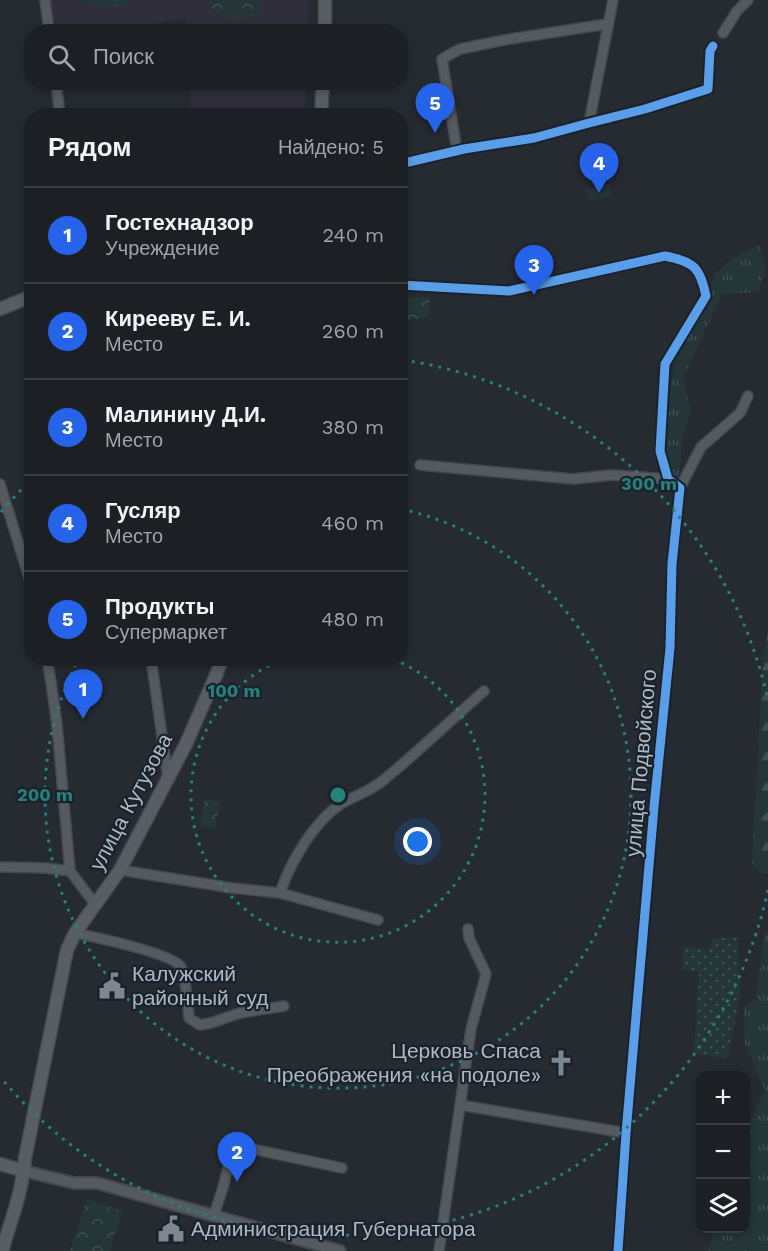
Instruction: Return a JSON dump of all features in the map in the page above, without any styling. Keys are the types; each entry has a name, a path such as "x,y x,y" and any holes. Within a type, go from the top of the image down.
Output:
{"main road":[{"path":"325,0 325,24"},
{"path":"321,108 323,90"},
{"path":"0,309 24,299"},
{"name":"улица Кутузова","path":"2,1251 18,1199 67,950 75,933 120,870 186,744 219,666"},
{"path":"0,1164 24,1171"}],"street":[{"path":"45,0 49,24"},
{"path":"588,123 613,0"},
{"path":"723,33 737,11 748,0"},
{"path":"457,151 442,59 460,49 607,24"},
{"path":"408,162 534,138 645,109 708,89 710,51 713,46"},
{"path":"57,90 59,108"},
{"path":"408,285 509,291 665,256 682,260 696,268 706,296 665,364 660,451 668,479"},
{"path":"420,465 573,479 612,475 668,479 680,488 701,447 740,413 748,396"},
{"path":"0,484 24,561"},
{"name":"улица Подвойского","path":"618,1251 654,807 670,648 672,564 680,488"},
{"path":"48,666 57,725 70,871 95,904"},
{"path":"152,666 168,779"},
{"path":"280,893 285,879 313,829 325,817 340,804 379,784 484,691"},
{"path":"0,867 70,871"},
{"path":"120,870 232,888 280,893 378,920"},
{"path":"440,1251 471,1029 486,974 469,938 468,929"},
{"path":"75,933 145,950 180,966 189,1018 200,1025 240,1012 284,1006"},
{"path":"460,1105 626,1133"},
{"path":"214,1215 233,1145 342,1168"},
{"path":"24,1171 74,1183 97,1184 340,1251"}],"shaded area":[{"path":"50,0 308,0 308,24 186,24 186,18 157,24 53,24"},
{"path":"189,90 306,90 305,108 190,108"}],"green space":[{"path":"81,0 129,0 130,5 107,7 85,4"},
{"path":"205,0 259,0 259,14 245,18 229,17 220,14"},
{"path":"609,184 611,196 589,201 586,190"},
{"path":"759,245 766,266 759,292 722,294 683,379 691,412 682,439 679,482 672,476 664,451 673,369 709,298 715,274 732,258"},
{"path":"408,297 430,298 429,317 408,320"},
{"path":"768,632 768,873 760,873 752,862 763,656"},
{"path":"205,799 220,802 215,829 200,826"},
{"path":"765,932 768,932 768,1251 708,1251 714,1233 750,1233 750,1121 765,1091 745,1044 744,1008 755,1000"},
{"path":"738,937 740,998 727,1059 694,1053 699,972 682,970 684,946 709,950 713,938"},
{"path":"87,1199 122,1211 110,1251 70,1251"}],"cycle path":[{"path":"408,162 464,149 534,138 645,109 708,89 710,51 713,46"},
{"path":"408,285 509,291 665,256 694,267 701,278 706,296 665,364 660,451 668,479 680,488 672,564 670,648 654,807 618,1251"}],"place":[{"name":"Продукты","path":"435,133"},
{"name":"Гусляр","path":"599,193"},
{"name":"Малинину Д.И.","path":"534,295"},
{"name":"Гостехнадзор","path":"83,719"},
{"name":"Калужский районный суд","path":"112,986"},
{"name":"Церковь Спаса Преображения «на подоле»","path":"561,1063"},
{"name":"Кирееву Е. И.","path":"237,1182"},
{"name":"Администрация Губернатора","path":"171,1229"}]}
